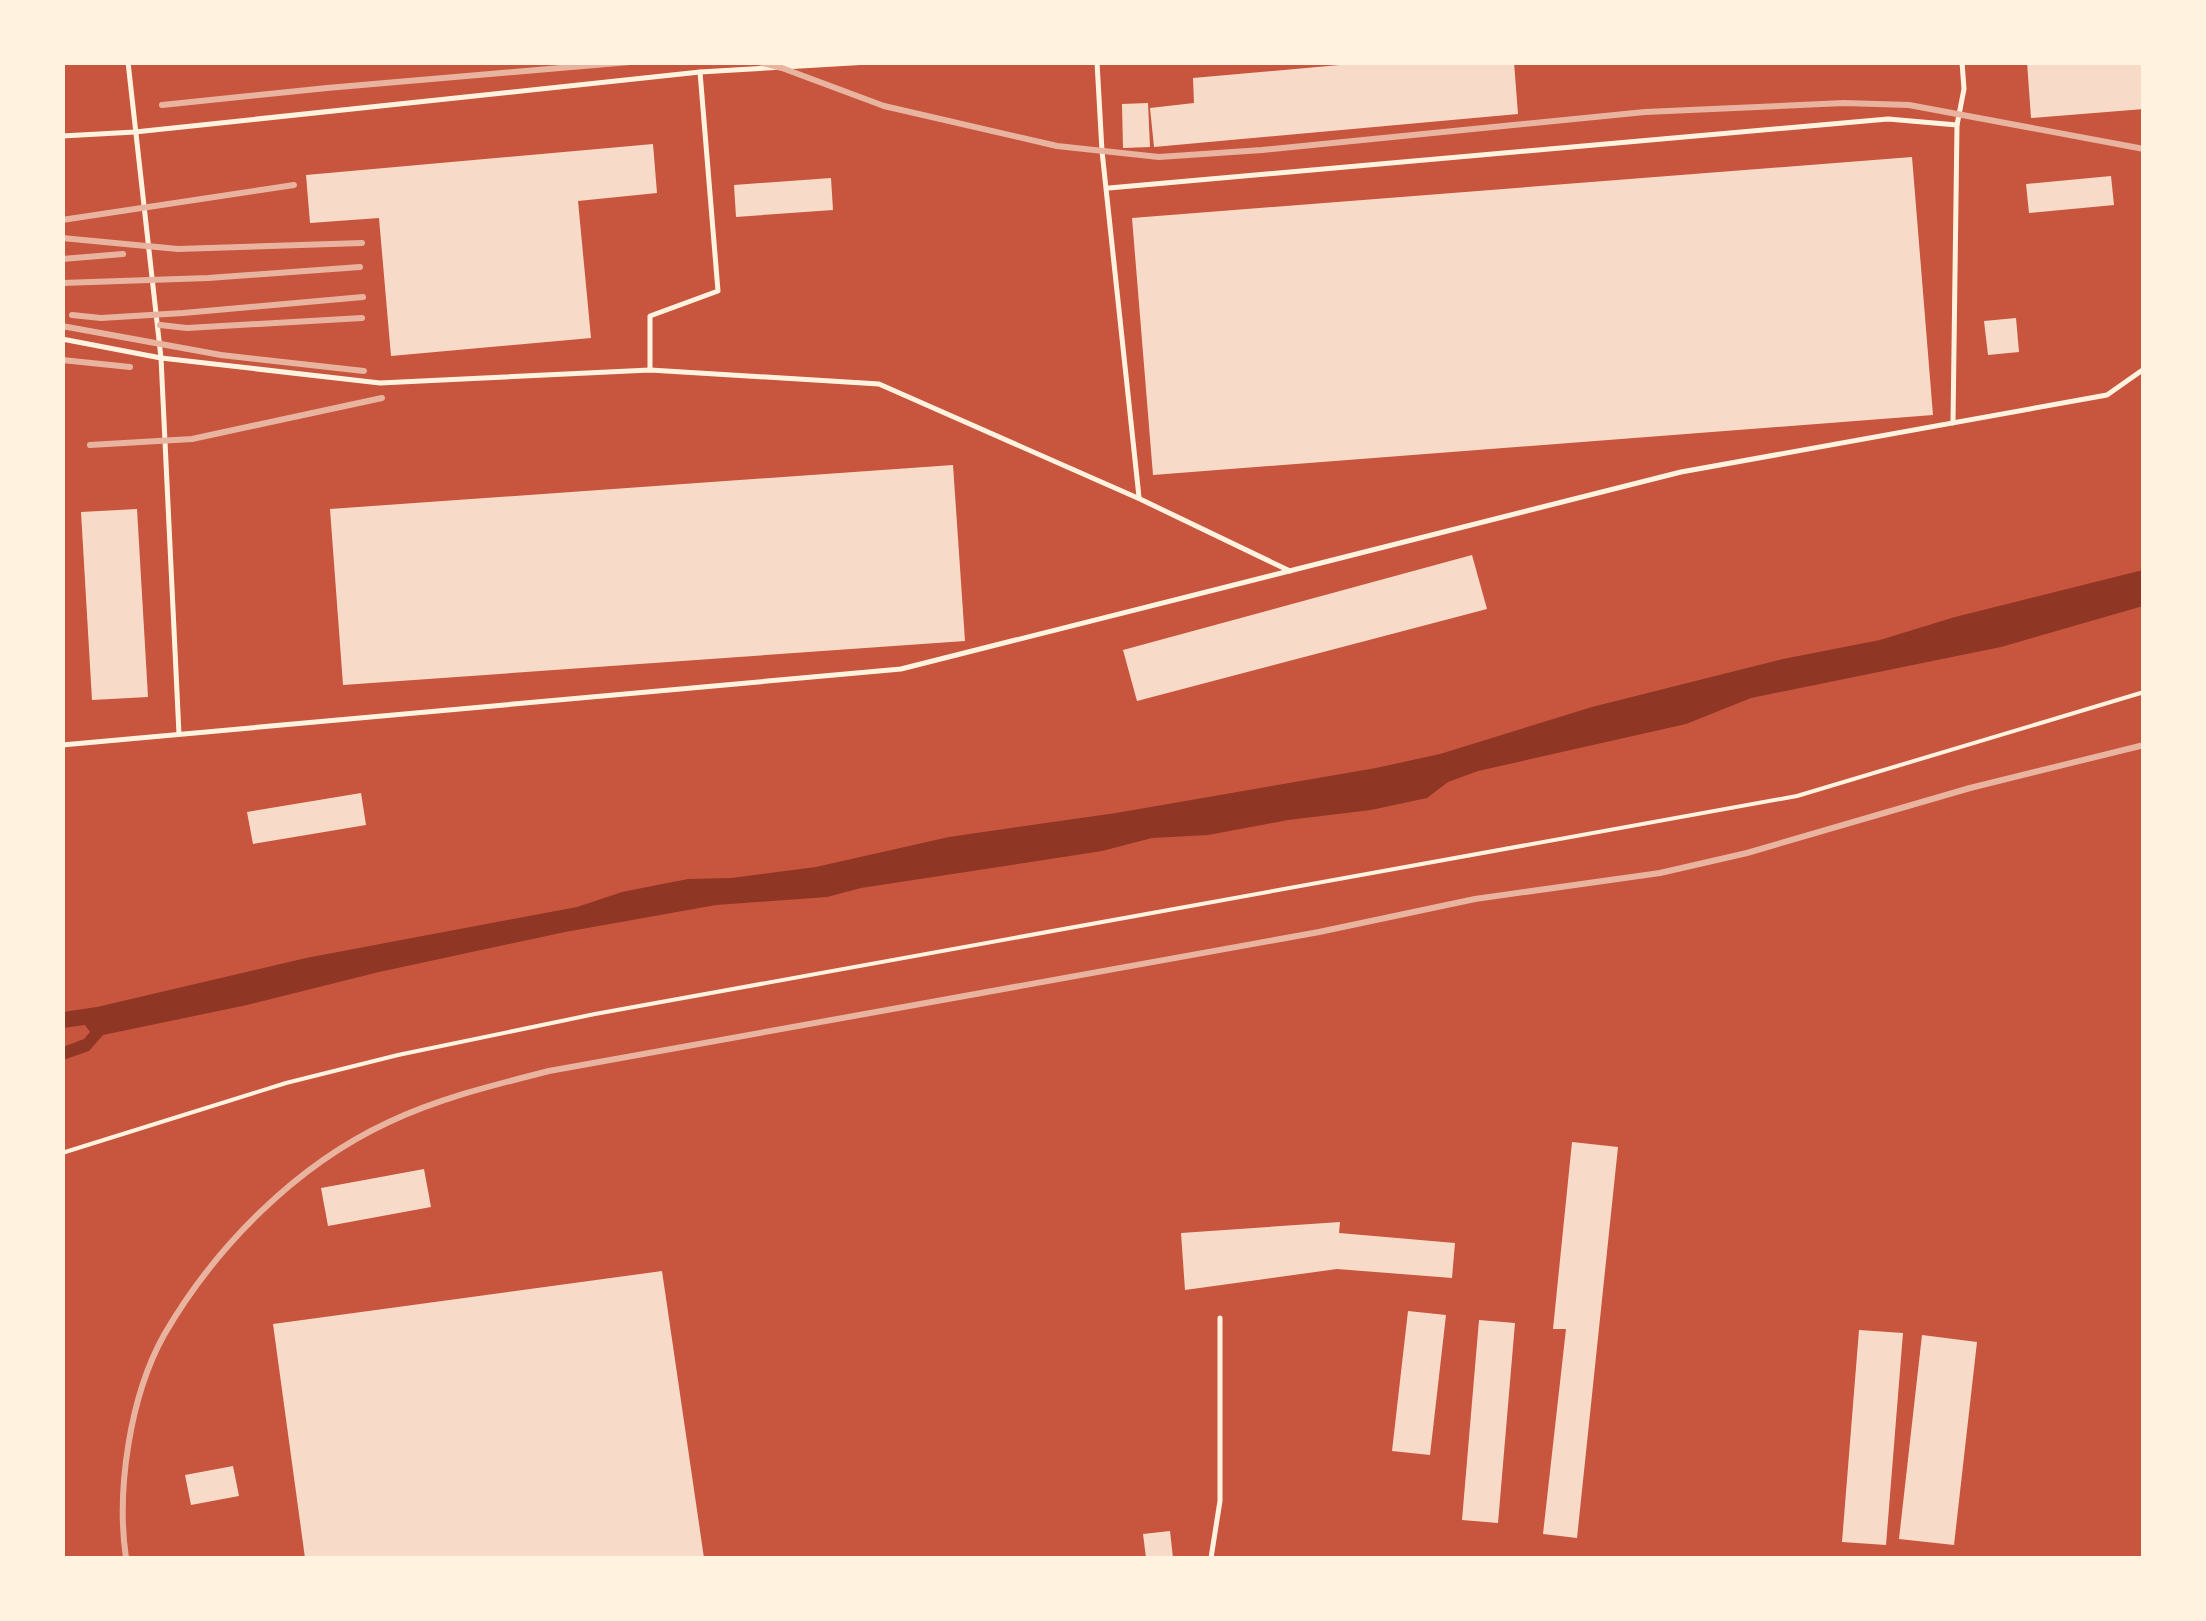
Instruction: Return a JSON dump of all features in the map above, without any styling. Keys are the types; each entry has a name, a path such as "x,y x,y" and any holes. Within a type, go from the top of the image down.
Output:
{"lane":[{"path":"128,62 161,358 179,734"},
{"path":"62,136 136,132 700,72 869,62"},
{"path":"1097,62 1102,151 1140,499"},
{"path":"1953,423 1956,125 1964,89 1962,62"},
{"path":"650,370 650,316 718,291 700,72"},
{"path":"1108,188 1888,119 1956,125"},
{"path":"62,339 161,358 380,383 650,370 879,384 1140,499 1290,571"},
{"path":"62,745 901,669 1681,472 2107,394 2144,369"},
{"path":"1211,1558 1220,1501 1220,1318"}],"path":[{"path":"62,1153 286,1083 541,1026 1797,796 2144,692"}],"shaded area":[{"path":"2143,570 2143,606 2001,647 1751,698 1686,724 1478,771 1448,782 1427,798 1208,835 1152,838 1102,851 861,888 827,897 716,905 565,932 103,1035 89,1051 63,1060 63,1047 84,1039 90,1032 85,1025 63,1028 63,1012 306,958 577,907 622,892 688,879 732,878 816,867 949,837 1376,768 1440,754 1592,707 1783,659 1880,640"}],"building":[{"path":"1373,62 1514,62 1518,114 1154,147 1150,108 1194,103 1193,78"},
{"path":"2027,62 2144,62 2144,109 2031,118"},
{"path":"1148,103 1150,147 1123,148 1122,104"},
{"path":"653,144 657,193 578,201 591,338 391,356 379,218 310,223 306,175"},
{"path":"1912,157 1933,415 1153,475 1132,218"},
{"path":"2111,176 2114,205 2029,213 2026,184"},
{"path":"831,178 833,210 736,217 734,185"},
{"path":"2016,318 2019,352 1988,355 1984,321"},
{"path":"953,465 965,641 343,685 330,509"},
{"path":"137,509 148,697 92,700 81,512"},
{"path":"1472,555 1487,609 1137,701 1123,650"},
{"path":"361,793 366,825 253,844 247,812"},
{"path":"1572,1142 1618,1147 1577,1538 1543,1534 1566,1329 1553,1329"},
{"path":"424,1169 431,1207 328,1226 321,1188"},
{"path":"1340,1222 1339,1233 1455,1243 1452,1278 1337,1269 1185,1290 1181,1233"},
{"path":"662,1271 704,1558 305,1558 273,1324"},
{"path":"1408,1311 1446,1315 1430,1455 1392,1451"},
{"path":"1479,1320 1515,1323 1498,1523 1462,1520"},
{"path":"1859,1330 1903,1333 1886,1545 1842,1542"},
{"path":"1922,1335 1977,1342 1954,1545 1899,1539"},
{"path":"233,1466 239,1496 191,1505 185,1475"},
{"path":"1170,1531 1173,1558 1146,1558 1143,1534"}],"railway":[{"path":"162,105 630,62"},
{"path":"759,62 884,106 1057,146 1159,157 1645,112 1844,103 1909,105 2144,149"},
{"path":"62,220 294,185"},
{"path":"62,238 178,249 362,243"},
{"path":"62,259 123,254"},
{"path":"62,283 360,267"},
{"path":"72,315 101,318 183,313 363,297"},
{"path":"160,325 187,328 362,318"},
{"path":"62,326 221,355 364,371"},
{"path":"62,360 130,367"},
{"path":"90,445 192,439 382,398"},
{"path":"126,1558 123,1503 134,1414 152,1359 184,1302 233,1240 290,1185 355,1140 408,1113 549,1071 1319,932 1475,899 1660,873 2144,745"}]}
